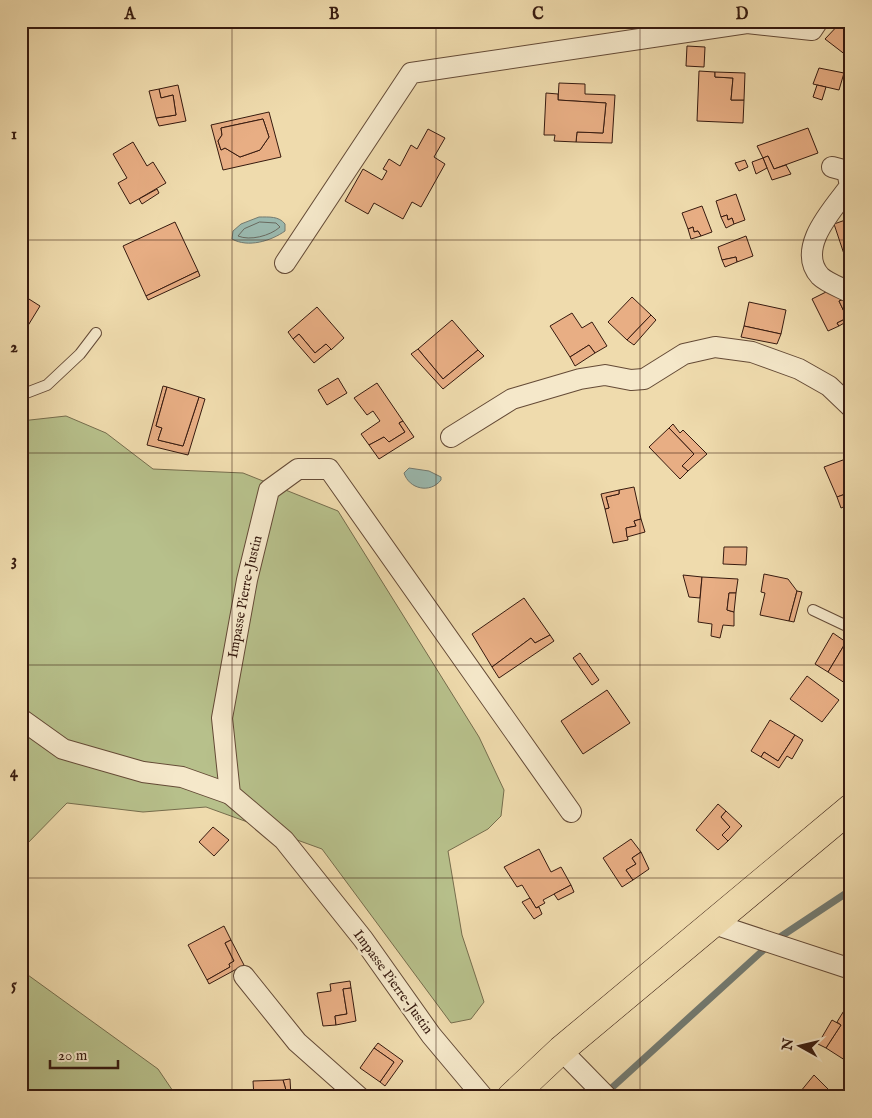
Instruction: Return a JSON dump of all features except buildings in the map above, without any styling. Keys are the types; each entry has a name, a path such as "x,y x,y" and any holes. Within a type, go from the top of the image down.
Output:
{"main road":[{"path":"511,1097 561,1050 851,808"}],"street":[{"path":"285,263 410,73 748,23 812,30 818,21"},
{"path":"832,167 847,171 850,186 814,238 813,260 820,276 851,293"},
{"path":"451,437 512,399 580,379 605,375 631,380 644,379 684,354 715,347 752,352 799,369 829,386 851,407"},
{"name":"Impasse Pierre-Justin","path":"483,1097 431,1035 363,939 284,840 230,794 222,718 247,580 268,490 298,470 329,469 571,812"},
{"path":"21,719 63,749 143,772 182,777 230,794"},
{"path":"714,924 851,968"},
{"path":"244,976 297,1042 359,1097"},
{"path":"561,1050 603,1092"}],"lane":[{"path":"21,395 47,385 80,354 96,333"},
{"path":"813,610 851,628"}],"green space":[{"path":"66,416 106,433 153,469 243,473 338,511 479,737 504,790 501,816 488,829 448,851 462,935 484,1002 471,1019 451,1023 322,849 206,807 143,812 67,803 21,850 21,421"},
{"path":"21,970 158,1069 177,1097 21,1097"}],"water":[{"path":"259,217 283,221 285,231 273,238 259,242 245,243 232,239 233,231 241,224"},
{"path":"409,468 429,471 441,477 441,480 431,487 420,488 410,483 404,473"}],"waterway":[{"path":"605,1094 771,943 851,890"}]}
